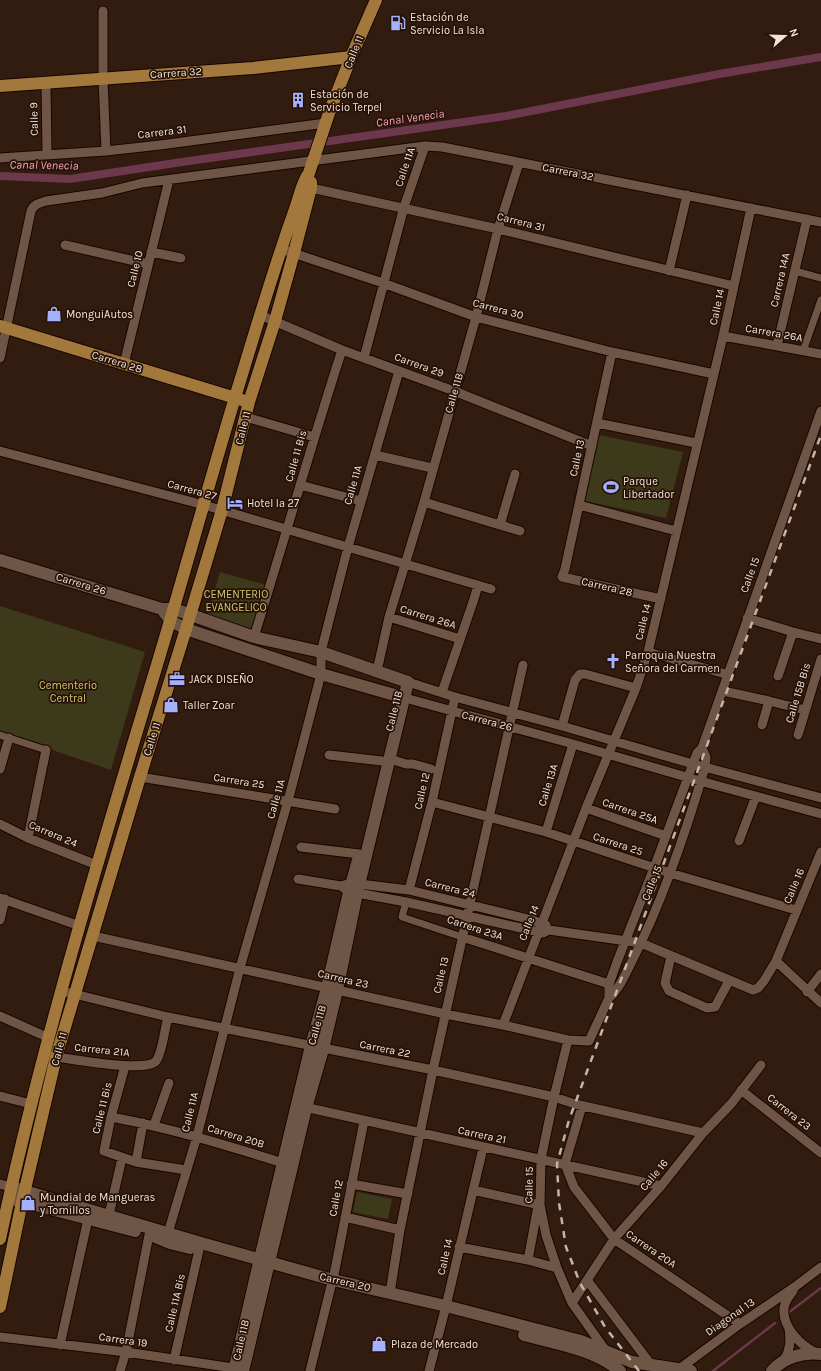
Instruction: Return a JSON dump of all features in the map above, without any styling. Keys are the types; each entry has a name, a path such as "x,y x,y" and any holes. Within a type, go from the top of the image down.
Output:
{"main road":[{"name":"Calle 11","path":"0,1307 22,1202 56,1057 222,510 249,402 275,321 294,253 306,189 305,178 310,173 326,123 351,57 376,0"},
{"name":"Carrera 32","path":"0,86 253,68 351,57"},
{"name":"Calle 11","path":"0,1238 5,1191 31,1104 97,865 171,621 260,315 281,249 306,189"},
{"name":"Carrera 28","path":"3,327 249,402"}],"street":[{"path":"103,11 103,78 106,151"},
{"name":"Calle 9","path":"46,83 47,155"},
{"name":"Carrera 31","path":"0,158 106,151 326,123"},
{"name":"Carrera 32","path":"316,156 425,146 442,147 821,222"},
{"name":"Calle 11A","path":"364,358 404,207 425,146"},
{"path":"0,358 3,327 33,206 46,201 102,193 142,183 170,180 316,156"},
{"name":"Calle 11B","path":"377,671 389,617 424,502 432,468 476,317 498,229 519,163"},
{"name":"Calle 10","path":"124,364 170,180"},
{"name":"Carrera 31","path":"306,189 404,207 734,286"},
{"path":"669,270 687,195"},
{"name":"Calle 14","path":"503,1024 586,808 636,688 648,652 696,443 714,374 751,208"},
{"name":"Carrera 14A","path":"777,346 807,219"},
{"path":"65,245 148,264"},
{"name":"Carrera 30","path":"281,249 383,283 476,317 612,352 714,374"},
{"path":"152,252 181,258"},
{"path":"795,272 821,278"},
{"path":"803,351 821,300"},
{"name":"Carrera 29","path":"260,315 342,350 454,391 592,446"},
{"name":"Carrera 26A","path":"722,336 821,354"},
{"name":"Calle 11 Bis","path":"254,637 288,530 314,437 342,350"},
{"name":"Calle 13","path":"565,569 612,352"},
{"name":"Calle 11A","path":"168,1233 197,1136 240,968 288,801 321,674 321,652 348,547 399,371"},
{"name":"Calle 15","path":"609,998 610,984 625,941 697,753 702,748 729,675 747,618 821,411"},
{"path":"246,417 314,437"},
{"path":"597,423 696,443"},
{"name":"Carrera 27","path":"0,451 222,510 491,588"},
{"path":"375,455 432,468"},
{"path":"500,525 515,474"},
{"path":"300,485 361,501"},
{"path":"424,502 520,531"},
{"path":"579,505 676,531"},
{"name":"Carrera 26","path":"0,560 162,609 174,609 254,637 321,652 456,697 693,764 821,798"},
{"name":"Carrera 28","path":"565,569 562,577 661,599"},
{"path":"442,692 478,585"},
{"name":"Carrera 26","path":"162,609 171,621 186,629 321,674 401,698 609,754 700,782 821,814"},
{"name":"Carrera 26A","path":"389,617 460,639"},
{"path":"747,618 821,639"},
{"path":"778,676 793,632"},
{"path":"648,652 729,675"},
{"name":"Calle 15B Bis","path":"798,735 821,659"},
{"name":"Calle 13","path":"390,1292 400,1230 421,1134 432,1070 509,727 511,712 523,665"},
{"path":"562,726 575,680 580,674 585,674 636,688"},
{"name":"Calle 11B","path":"352,887 386,760 405,681"},
{"path":"723,691 805,710"},
{"name":"Calle 12","path":"408,890 432,802 456,697"},
{"path":"762,725 769,701"},
{"path":"0,769 4,737 46,750 28,838"},
{"name":"Calle 13A","path":"546,832 573,744"},
{"name":"Calle 15","path":"589,1041 609,998 622,981 641,943 670,873 705,767 706,757 702,748"},
{"path":"329,755 386,760 431,768"},
{"name":"Calle 11B","path":"239,1370 263,1265 332,989 359,854 386,760"},
{"name":"Carrera 25","path":"140,777 335,808"},
{"path":"740,841 756,796"},
{"name":"Carrera 25","path":"432,802 546,832 670,873 796,910"},
{"name":"Carrera 25A","path":"586,808 666,836"},
{"name":"Carrera 24","path":"0,824 28,838 97,865"},
{"path":"301,846 359,854"},
{"name":"Calle 16","path":"753,990 758,988 764,981 776,960 821,852"},
{"name":"Carrera 24","path":"298,879 352,887 408,890 542,923"},
{"name":"Carrera 24","path":"352,887 406,902 543,933 549,930 641,943 753,990"},
{"path":"0,920 2,898 80,926"},
{"name":"Carrera 23A","path":"406,902 402,917 610,984"},
{"path":"542,923 546,924 549,930"},
{"name":"Carrera 23","path":"93,936 445,1014 503,1024 568,1040 589,1041"},
{"path":"671,956 665,983 669,991 707,1008 715,1007 729,981"},
{"path":"776,960 807,992 821,1003"},
{"path":"807,992 821,974"},
{"name":"Carrera 22","path":"62,991 168,1017 432,1070 554,1097 582,1106 703,1133"},
{"path":"0,1016 49,1038"},
{"name":"Carrera 21A","path":"56,1057 125,1066 154,1063 158,1059 168,1017"},
{"name":"Calle 15","path":"568,1040 541,1159 539,1206 546,1235 557,1268 572,1303 607,1353"},
{"name":"Calle 16","path":"572,1303 614,1239 661,1186 703,1133 731,1104 761,1065"},
{"name":"Calle 11 Bis","path":"122,1158 104,1151 111,1117 125,1066"},
{"path":"154,1125 169,1083"},
{"name":"Carrera 23","path":"741,1090 821,1152"},
{"path":"0,1096 31,1104"},
{"path":"565,1164 582,1106"},
{"name":"Calle 11B","path":"263,1265 283,1163 302,1107"},
{"name":"Carrera 21","path":"302,1107 661,1186"},
{"name":"Carrera 20B","path":"111,1117 154,1125 197,1136 283,1163"},
{"name":"Calle 12","path":"310,1371 332,1283 364,1121"},
{"path":"136,1162 143,1123"},
{"name":"Calle 14","path":"429,1371 483,1148"},
{"path":"109,1215 122,1158 136,1162 186,1170"},
{"name":"Carrera 20A","path":"565,1164 574,1187 614,1239 740,1324"},
{"path":"351,1184 408,1194"},
{"name":"Carrera 20","path":"5,1191 25,1190 168,1233 263,1265"},
{"path":"473,1190 539,1206 528,1260"},
{"name":"Carrera 20","path":"5,1191 22,1202 149,1235 170,1243 263,1265 388,1298 444,1309 581,1341 632,1362 687,1370"},
{"path":"345,1217 400,1230"},
{"path":"60,1345 88,1219"},
{"path":"120,1371 126,1352 149,1235"},
{"path":"459,1247 528,1260 557,1268"},
{"name":"Calle 11A Bis","path":"174,1360 199,1250"},
{"name":"Diagonal 13","path":"687,1370 740,1324 821,1267"},
{"path":"587,1280 652,1366"},
{"name":"Carrera 20","path":"332,1283 390,1292 594,1354 611,1363 621,1371"},
{"name":"Diagonal 13","path":"796,1286 788,1297 784,1308 785,1320 800,1343 818,1354"},
{"path":"581,1341 586,1323"},
{"name":"Diagonal 13","path":"774,1369 784,1359 789,1347 790,1334 788,1326"},
{"name":"Carrera 19","path":"0,1337 126,1352 239,1370"},
{"path":"607,1353 621,1371"},
{"path":"774,1369 795,1356 818,1354"}],"green space":[{"name":"Parque Libertador","path":"598,435 683,452 666,518 585,501"},
{"name":"CEMENTERIO EVANGELICO","path":"220,572 266,585 254,630 207,616"},
{"name":"Cementerio Central","path":"0,606 145,652 111,770 0,732"},
{"path":"357,1192 392,1199 388,1219 353,1212"}],"waterway":[{"name":"Canal Venecia","path":"0,176 70,179 506,116 719,74 821,57"},
{"path":"788,1313 821,1288"},
{"path":"713,1371 775,1323"}],"railway":[{"path":"639,1371 605,1327 580,1283 566,1247 559,1203 557,1164 569,1120 821,435"}],"place":[{"name":"Estación de Servicio La Isla","path":"398,23"},
{"name":"Estación de Servicio Terpel","path":"298,100"},
{"name":"MonguiAutos","path":"54,314"},
{"name":"Parque Libertador","path":"611,487"},
{"name":"Hotel la 27","path":"235,503"},
{"name":"Parroquia Nuestra Señora del Carmen","path":"613,661"},
{"name":"JACK DISEÑO","path":"177,679"},
{"name":"Taller Zoar","path":"171,705"},
{"name":"Mundial de Mangueras y Tornillos","path":"28,1203"},
{"name":"Plaza de Mercado","path":"379,1344"}]}
